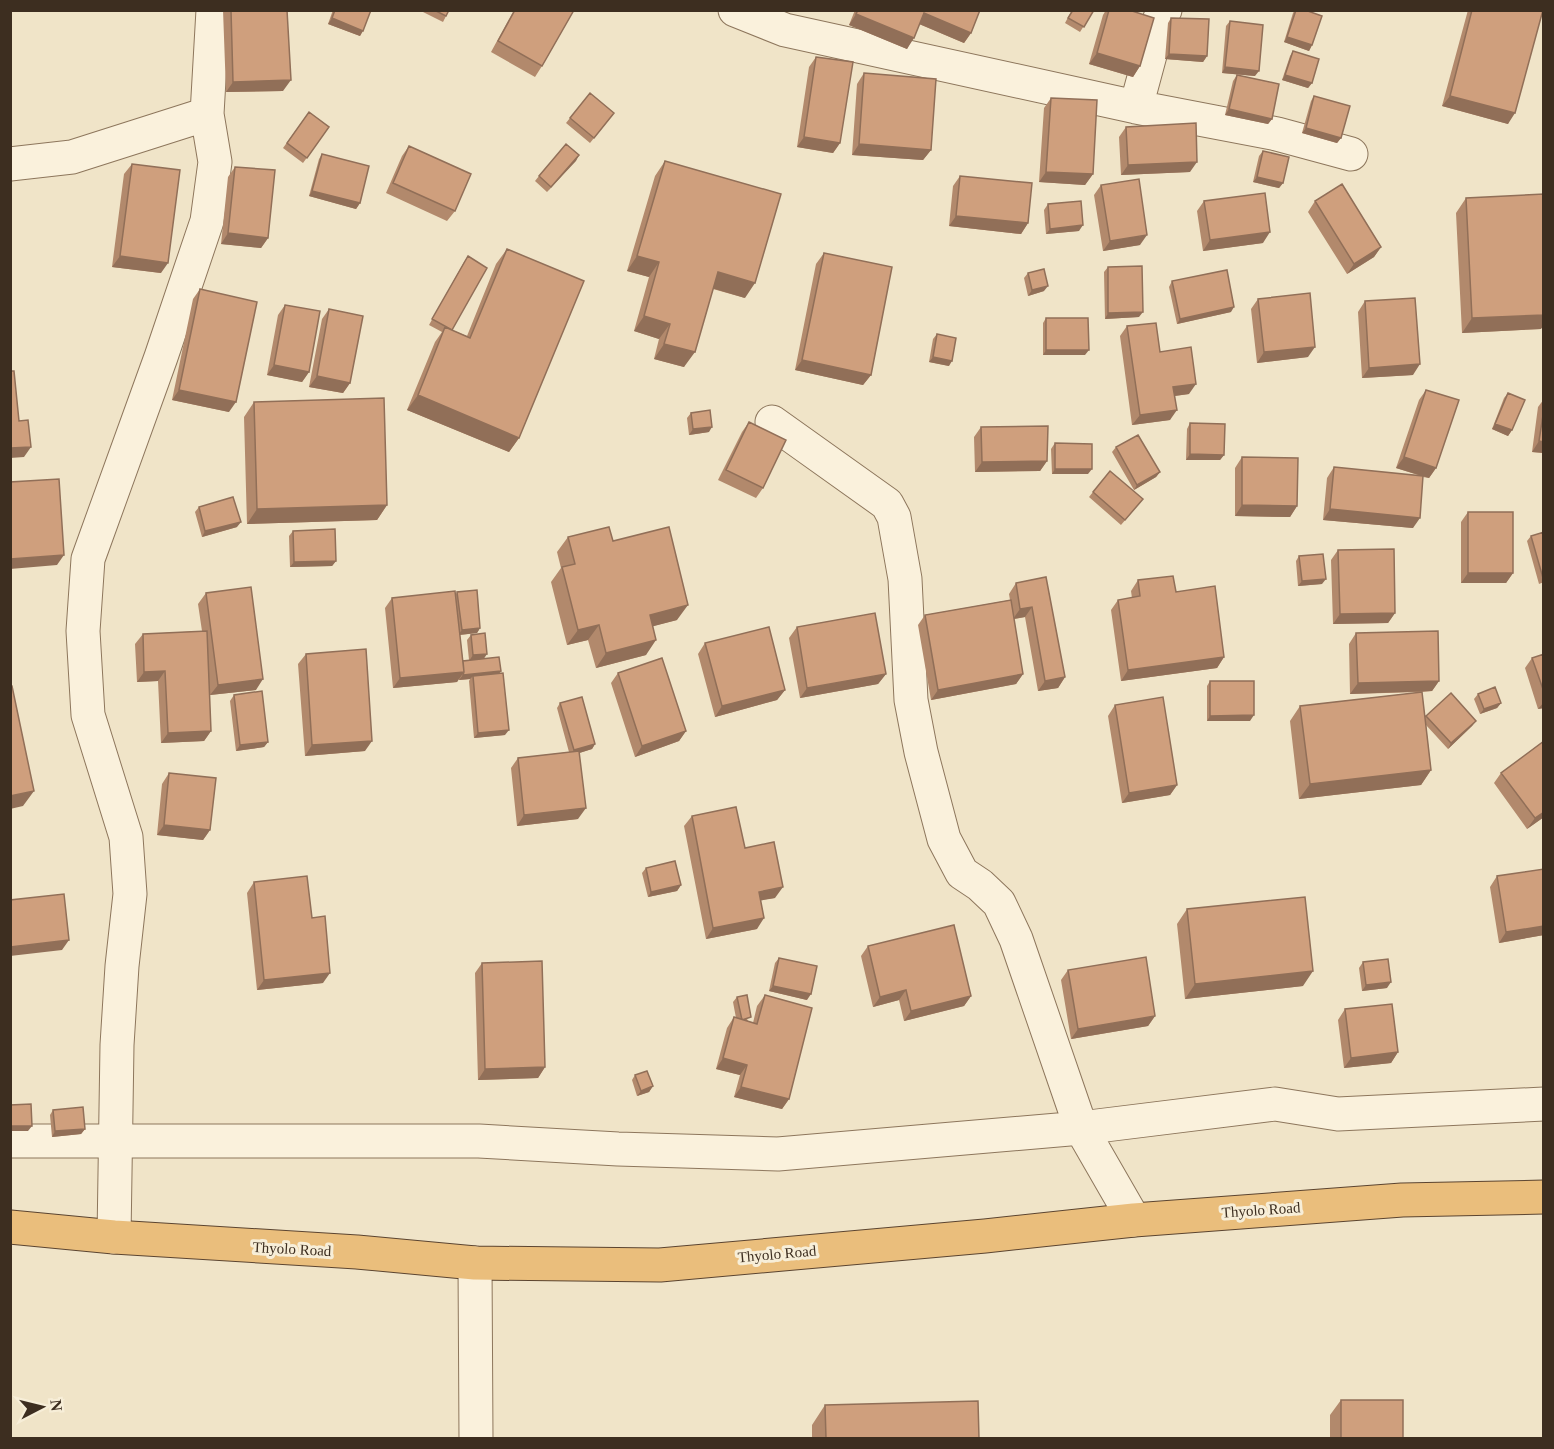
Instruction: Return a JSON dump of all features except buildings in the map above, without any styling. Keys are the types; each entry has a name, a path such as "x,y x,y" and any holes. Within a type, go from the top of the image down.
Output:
{"highway":[{"name":"Thyolo Road","path":"10,1227 114,1237 357,1252 475,1263 660,1265 985,1236 1134,1220 1402,1200 1544,1197"}],"street":[{"path":"114,1237 117,1045 130,894 126,837 88,715 83,631 88,559 207,221 215,162 207,114 213,10"},
{"path":"735,10 785,30 1136,107 1277,134 1351,154"},
{"path":"1136,107 1160,18 1165,10"},
{"path":"10,164 72,157 207,114"},
{"path":"772,422 887,504 894,517 905,579 911,700 921,752 944,839 962,873 980,885 999,903 1016,939 1081,1128 1134,1220"},
{"path":"10,1141 479,1141 618,1149 778,1154 1081,1128 1275,1104 1338,1114 1544,1104"},
{"path":"475,1263 476,1438"}]}
